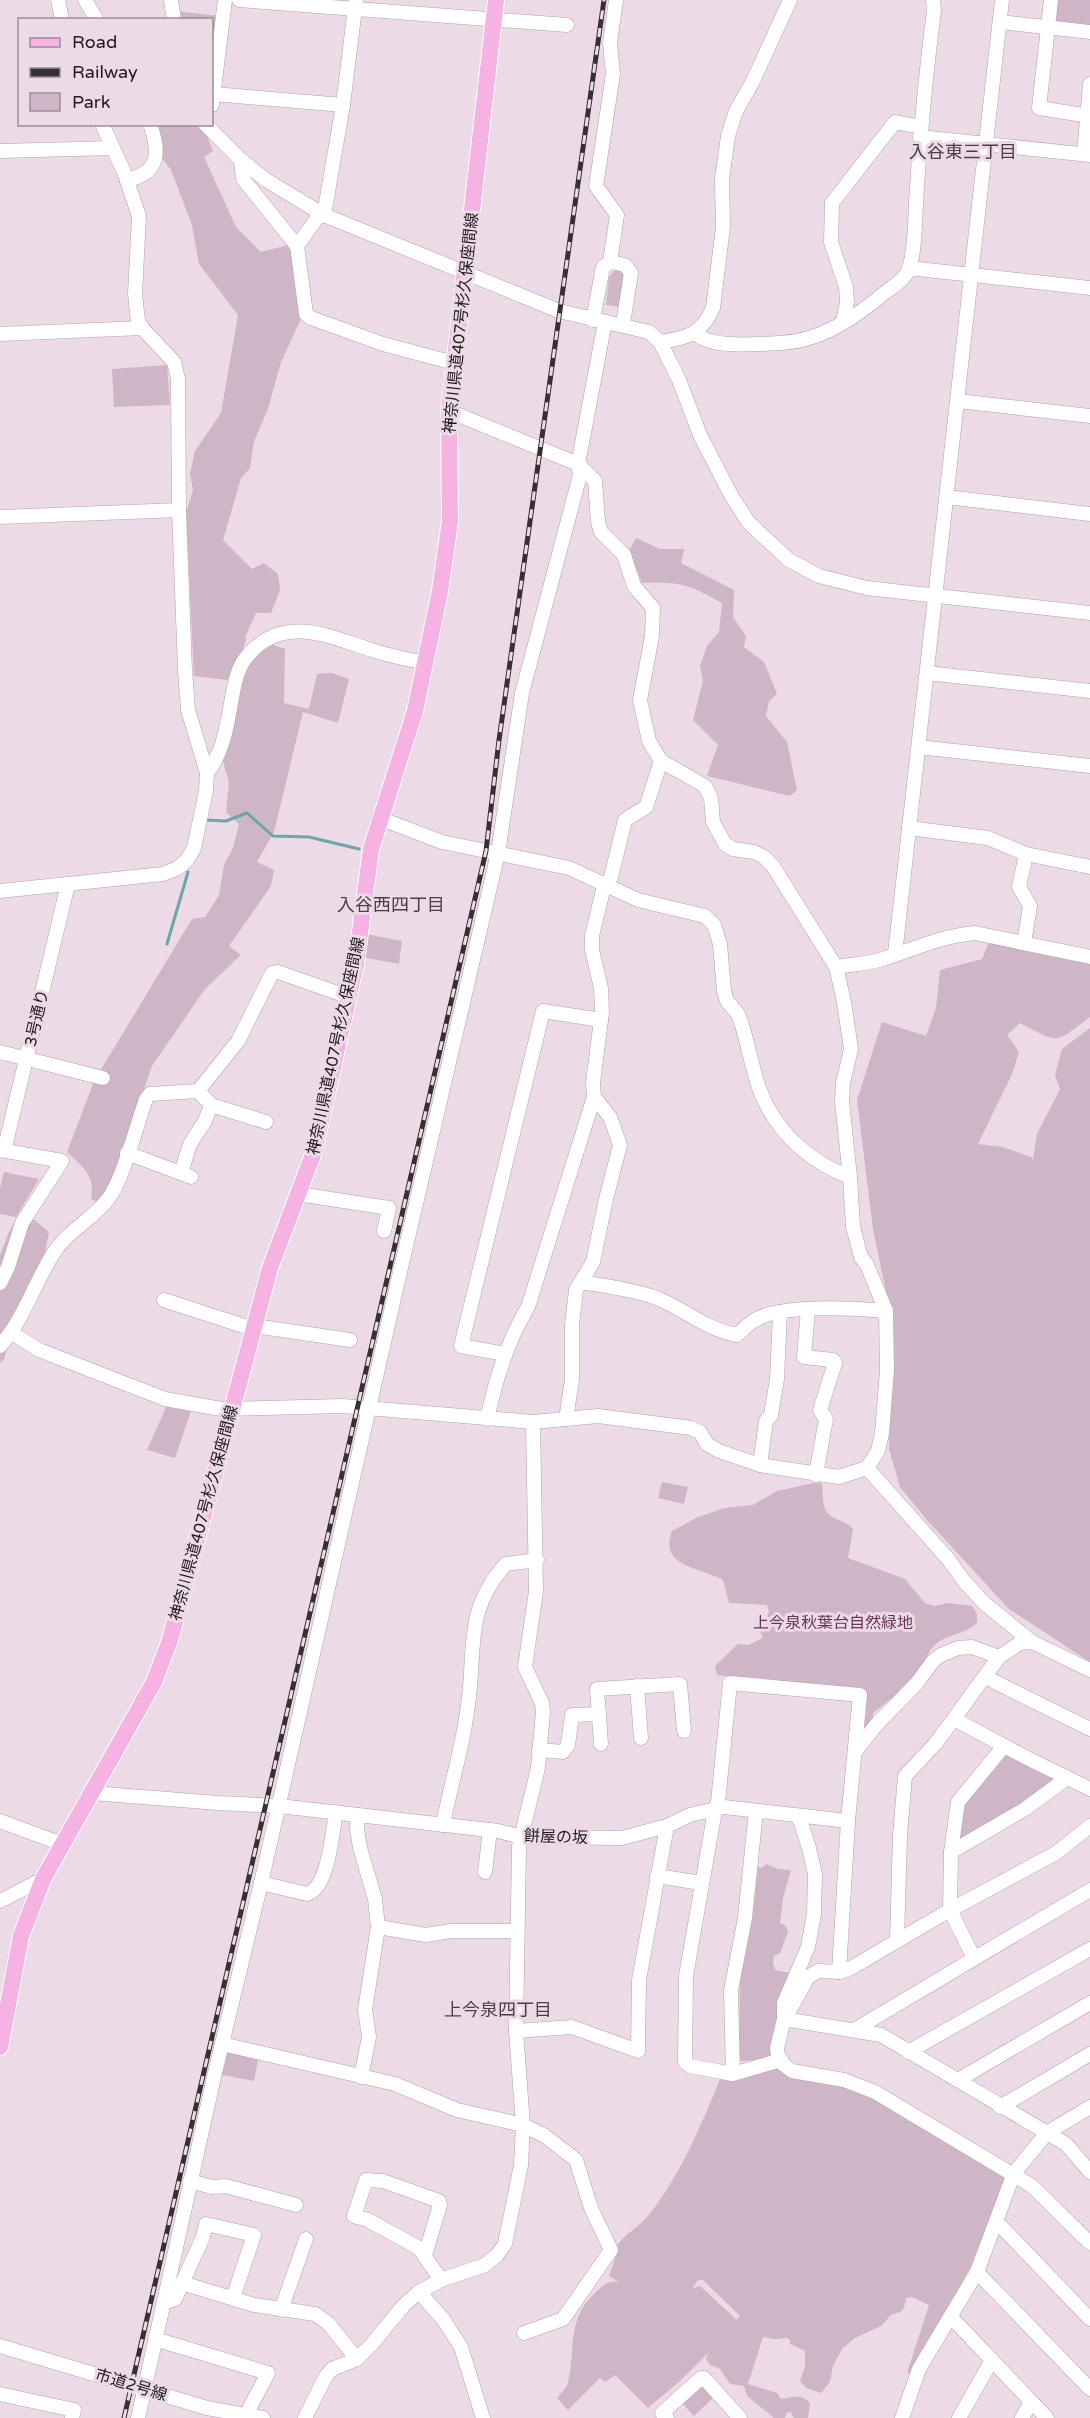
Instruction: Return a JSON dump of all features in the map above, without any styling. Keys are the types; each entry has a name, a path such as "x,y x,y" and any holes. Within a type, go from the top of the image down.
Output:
{"main road":[{"name":"神奈川県道407号杉久保座間線","path":"0,2047 21,1936 43,1879 154,1682 170,1640 270,1268 314,1152 349,996 361,931 368,863 379,818 415,711 440,591 450,521 449,411 496,0"}],"street":[{"path":"58,0 62,18"},
{"path":"85,0 95,18"},
{"path":"171,0 174,18"},
{"path":"225,0 213,103 343,105"},
{"path":"239,0 356,4 567,25"},
{"path":"138,2418 190,2181 279,1806 498,853 522,693 580,475 578,464 599,321 603,267 610,262 617,215 596,186 613,74 610,43 616,0"},
{"path":"660,342 689,337 709,317 713,308 718,252 723,227 722,179 728,136 736,111 753,81 790,0"},
{"path":"695,333 701,339 711,342 792,343 828,332 865,310 904,277 909,268 934,11 933,0"},
{"path":"895,954 1002,0"},
{"path":"1051,0 1039,108 1088,115"},
{"path":"324,215 343,105 356,4"},
{"path":"1000,22 1090,32"},
{"path":"843,322 847,302 846,287 831,242 832,203 895,122 921,132 986,144 1087,155 1090,84"},
{"path":"0,891 163,874 190,866 206,791 207,773 188,710 179,510 178,379 174,362 138,321 135,303 140,223 127,180 103,126"},
{"path":"127,180 143,176 153,164 158,150 151,126"},
{"path":"207,126 241,160 266,180 324,215 559,311 599,321 623,324 649,332 660,342 723,483 749,523 789,560 819,576 867,588 1090,613"},
{"path":"0,151 113,148"},
{"path":"241,160 243,179 297,246 306,314 311,318 383,344 454,363"},
{"path":"297,246 317,218 324,215"},
{"path":"610,262 625,265 631,273 623,324"},
{"path":"909,268 1090,288"},
{"path":"0,334 142,328"},
{"path":"958,401 1090,416"},
{"path":"349,996 278,972 272,973 238,1041 198,1091 150,1094 146,1099 110,1197 99,1210 71,1232 52,1254 5,1340 39,1350 165,1399 221,1409 343,1406 533,1422 598,1416 691,1428 700,1432 707,1444 719,1451 760,1465 839,1477 867,1468 878,1451 882,1433 887,1370 886,1311 857,1243 853,1227 842,1102 843,1083 850,1049 836,967 772,866 764,857 754,852 733,849 725,844 713,822 710,792 705,786 661,761 650,741 640,699 652,636 653,608 634,586 624,555 602,532 598,522 595,482 578,464 449,411"},
{"path":"947,497 1090,514"},
{"path":"0,517 179,510"},
{"path":"207,773 220,753 240,663 266,638 280,632 297,630 316,633 377,652 425,663"},
{"path":"927,673 1090,691"},
{"path":"919,747 1090,766"},
{"path":"487,1419 498,1374 515,1329 528,1307 594,1097 592,1083 601,1020 601,988 592,950 592,936 603,890 611,877 625,820 646,807 661,761"},
{"path":"379,818 442,842 569,868 638,900 705,916 714,925 720,944 724,991 727,1000 738,1014 767,1106 782,1129 813,1159 827,1168 850,1177"},
{"path":"909,828 988,837 1026,854 1090,867"},
{"path":"1024,943 1030,906 1018,887 1026,854"},
{"name":"3号通り","path":"2,1150 27,1058 68,884"},
{"path":"836,967 881,960 924,943 975,933 1090,957"},
{"path":"505,1354 461,1346 543,1011 601,1020"},
{"path":"0,1052 103,1078"},
{"path":"198,1091 211,1105 266,1122"},
{"path":"566,1419 572,1380 572,1325 576,1290 593,1262 620,1145 610,1117 594,1097"},
{"path":"127,1153 186,1175 190,1144 205,1121 211,1105"},
{"path":"0,1283 8,1268 22,1223 62,1161 2,1150"},
{"path":"298,1194 388,1208 384,1231"},
{"path":"581,1282 621,1288 654,1297 677,1307 720,1332 737,1335 755,1319 780,1312 808,1309 886,1311"},
{"path":"164,1300 254,1328 350,1340"},
{"path":"808,1309 804,1357 833,1360 835,1363 820,1410 826,1419 816,1475"},
{"path":"760,1465 766,1421 771,1415 777,1378 780,1312"},
{"path":"306,2418 326,2376 332,2369 357,2359 404,2305 419,2292 441,2280 485,2265 505,2244 521,2165 523,2125 516,2031 521,1837 533,1794 542,1703 525,1667 536,1591 533,1422"},
{"path":"867,1468 984,1603 1032,1642 1090,1670"},
{"path":"443,1825 467,1712 478,1607 485,1590 506,1564 537,1560"},
{"path":"897,1941 900,1835 905,1776 936,1743 999,1657 1020,1643 1032,1642"},
{"path":"855,1752 876,1725 941,1655 958,1648 972,1647 999,1657"},
{"path":"985,1677 1090,1729"},
{"path":"781,2060 743,2073 733,2074 685,2062 685,1991 701,1883 718,1802 730,1683 860,1695 848,1821 839,1972"},
{"path":"601,1744 597,1689 680,1684 684,1731"},
{"path":"637,1686 641,1738"},
{"path":"539,1750 563,1752 568,1745 572,1715 598,1714"},
{"path":"954,1719 1090,1789"},
{"path":"974,1958 950,1910 951,1852 957,1802 1004,1746"},
{"path":"951,1852 1025,1809 1067,1778"},
{"name":"餅屋の坂","path":"92,1793 279,1806 490,1830 521,1837 622,1838 667,1826 690,1815 724,1807 848,1821"},
{"path":"733,2074 731,1990 745,1918 756,1810"},
{"path":"261,1883 307,1894 314,1892 320,1883 327,1860 336,1812"},
{"path":"358,1815 357,1829 360,1848 375,1899 378,1928 365,2010 369,2037 361,2077"},
{"path":"799,1817 815,1874 812,1930 808,1947 784,2002 784,2019 777,2048 781,2060 792,2071 844,2080 875,2092 1014,2173 1032,2186 1090,2244"},
{"path":"0,1821 62,1844"},
{"path":"516,2031 572,2027 638,2051 639,1980 667,1826"},
{"path":"784,2019 808,1977 818,1971 839,1972 851,1968 950,1910 1056,1853 1090,1826"},
{"path":"485,1872 490,1830"},
{"path":"657,1876 701,1883"},
{"path":"0,1901 43,1879"},
{"path":"854,2030 1090,1890"},
{"path":"378,1928 426,1935 451,1931 517,1931"},
{"path":"909,2052 1090,1949"},
{"path":"958,2080 1090,2003"},
{"path":"784,2019 881,2035 1066,2144 1090,2171"},
{"path":"222,2044 394,2084 457,2110 523,2125 545,2136 576,2160 591,2208 611,2250 563,2319 524,2333"},
{"path":"1000,2107 1090,2054"},
{"path":"903,2418 919,2369 977,2271 1014,2173 1047,2133 1090,2107"},
{"path":"425,2255 440,2205 439,2201 383,2181 366,2180 354,2216 368,2220 419,2248 441,2280"},
{"path":"190,2181 212,2187 226,2187 296,2205"},
{"path":"997,2222 1090,2319"},
{"path":"164,2303 175,2299 203,2236 206,2224 254,2235 233,2298"},
{"path":"281,2310 306,2239"},
{"path":"977,2271 1090,2390"},
{"path":"183,2283 281,2310 315,2314 328,2323 357,2359"},
{"path":"419,2292 443,2319 461,2347 483,2418"},
{"path":"951,2316 1047,2418"},
{"path":"155,2339 268,2373 246,2415"},
{"name":"市道2号線","path":"0,2346 207,2408 263,2418"},
{"path":"959,2418 993,2360"},
{"path":"666,2418 662,2413 700,2378 704,2378 740,2418"},
{"path":"0,2394 74,2410 72,2418"},
{"path":"1022,2418 1031,2402"}],"green space":[{"path":"1057,0 1090,0 1090,27 1054,22"},
{"path":"175,11 219,16 213,69 213,18 178,18"},
{"path":"144,126 203,126 213,151 204,157 236,227 261,252 288,245 301,275 303,315 281,362 268,409 254,441 250,468 241,478 223,540 252,569 264,563 278,574 280,590 271,613 256,613 245,637 241,655 227,680 194,676 186,513 193,490 190,474 195,451 221,413 238,315 199,264 192,225 171,170 150,142"},
{"path":"614,271 624,273 621,307 606,305 609,277"},
{"path":"167,365 170,405 114,407 112,369"},
{"path":"636,538 660,549 684,549 681,563 734,590 733,617 746,636 744,647 764,662 777,694 769,701 766,716 787,742 797,790 790,796 707,776 718,745 693,720 703,681 700,666 707,646 719,632 722,603 676,584 642,583 629,551"},
{"path":"268,643 285,649 284,703 309,709 317,674 332,673 349,679 338,723 303,712 274,832 257,862 274,870 271,886 229,946 241,955 205,989 152,1066 109,1190 99,1203 91,1199 90,1178 83,1167 67,1152 94,1081 192,919 205,917 219,895 224,865 233,848 239,824 226,812 229,782 222,758 240,674"},
{"path":"366,934 402,941 399,964 362,957"},
{"path":"990,939 1080,959 1090,965 1090,1017 1070,1032 1056,1038 1043,1035 1020,1023 1007,1035 1019,1052 1012,1074 978,1144 1003,1147 1031,1157 1033,1160 1037,1134 1060,1089 1055,1075 1062,1049 1090,1028 1090,1662 1009,1609 926,1519 900,1487 889,1449 891,1317 873,1229 857,1100 882,1022 926,1036 936,1008 940,970 982,959"},
{"path":"4,1172 39,1179 16,1217 0,1214 0,1188"},
{"path":"18,1216 32,1218 49,1232 44,1257 10,1323 4,1360 0,1363 0,1255"},
{"path":"167,1405 191,1411 175,1458 147,1450"},
{"path":"662,1482 688,1487 684,1504 658,1498"},
{"name":"上今泉秋葉台自然緑地","path":"822,1483 823,1503 827,1513 853,1529 848,1558 905,1579 925,1603 935,1606 947,1603 972,1606 977,1614 977,1623 972,1627 945,1638 933,1646 916,1675 873,1713 873,1721 864,1727 862,1692 717,1675 715,1666 738,1644 748,1645 763,1638 756,1623 758,1620 767,1619 769,1611 767,1605 729,1603 723,1580 676,1559 669,1543 672,1531 698,1517 725,1508 753,1505 777,1491"},
{"path":"1006,1753 1055,1778 1023,1804 962,1839 957,1837 961,1804"},
{"path":"766,1864 778,1869 791,1870 783,1898 780,1923 786,1926 788,1932 780,1953 774,1956 773,1963 775,1970 790,1973 771,2055 767,2060 742,2061 739,2059 740,1968 748,1924 752,1920 758,1867 762,1868"},
{"path":"223,2047 259,2055 254,2081 217,2074"},
{"path":"783,2067 856,2087 1003,2174 1005,2182 970,2268 912,2372 907,2373 929,2305 912,2297 906,2298 904,2308 900,2312 891,2315 881,2326 855,2338 842,2349 833,2366 830,2382 821,2393 806,2388 800,2381 805,2367 805,2351 790,2344 787,2338 763,2337 748,2384 777,2393 781,2399 803,2398 810,2403 808,2418 794,2418 791,2412 786,2413 785,2418 774,2418 747,2396 744,2386 730,2384 720,2369 709,2364 706,2359 708,2353 648,2408 615,2375 605,2382 600,2378 568,2410 557,2398 568,2383 576,2324 586,2303 598,2290 608,2283 619,2282 609,2276 618,2244 649,2215 670,2184 698,2132 720,2079 744,2077","holes":["698,2280 703,2280 740,2316 735,2321 736,2319 700,2286 692,2289"]},
{"path":"703,2384 715,2396 694,2416 680,2401"}],"waterway":[{"path":"205,820 226,821 247,813 273,836 309,837 359,849"},
{"path":"167,944 188,872"}],"railway":[{"path":"124,2418 486,851 499,740 604,0"}],"district":[{"name":"入谷東三丁目","path":"963,152"},
{"name":"入谷西四丁目","path":"391,905"},
{"name":"上今泉四丁目","path":"498,2010"}]}
